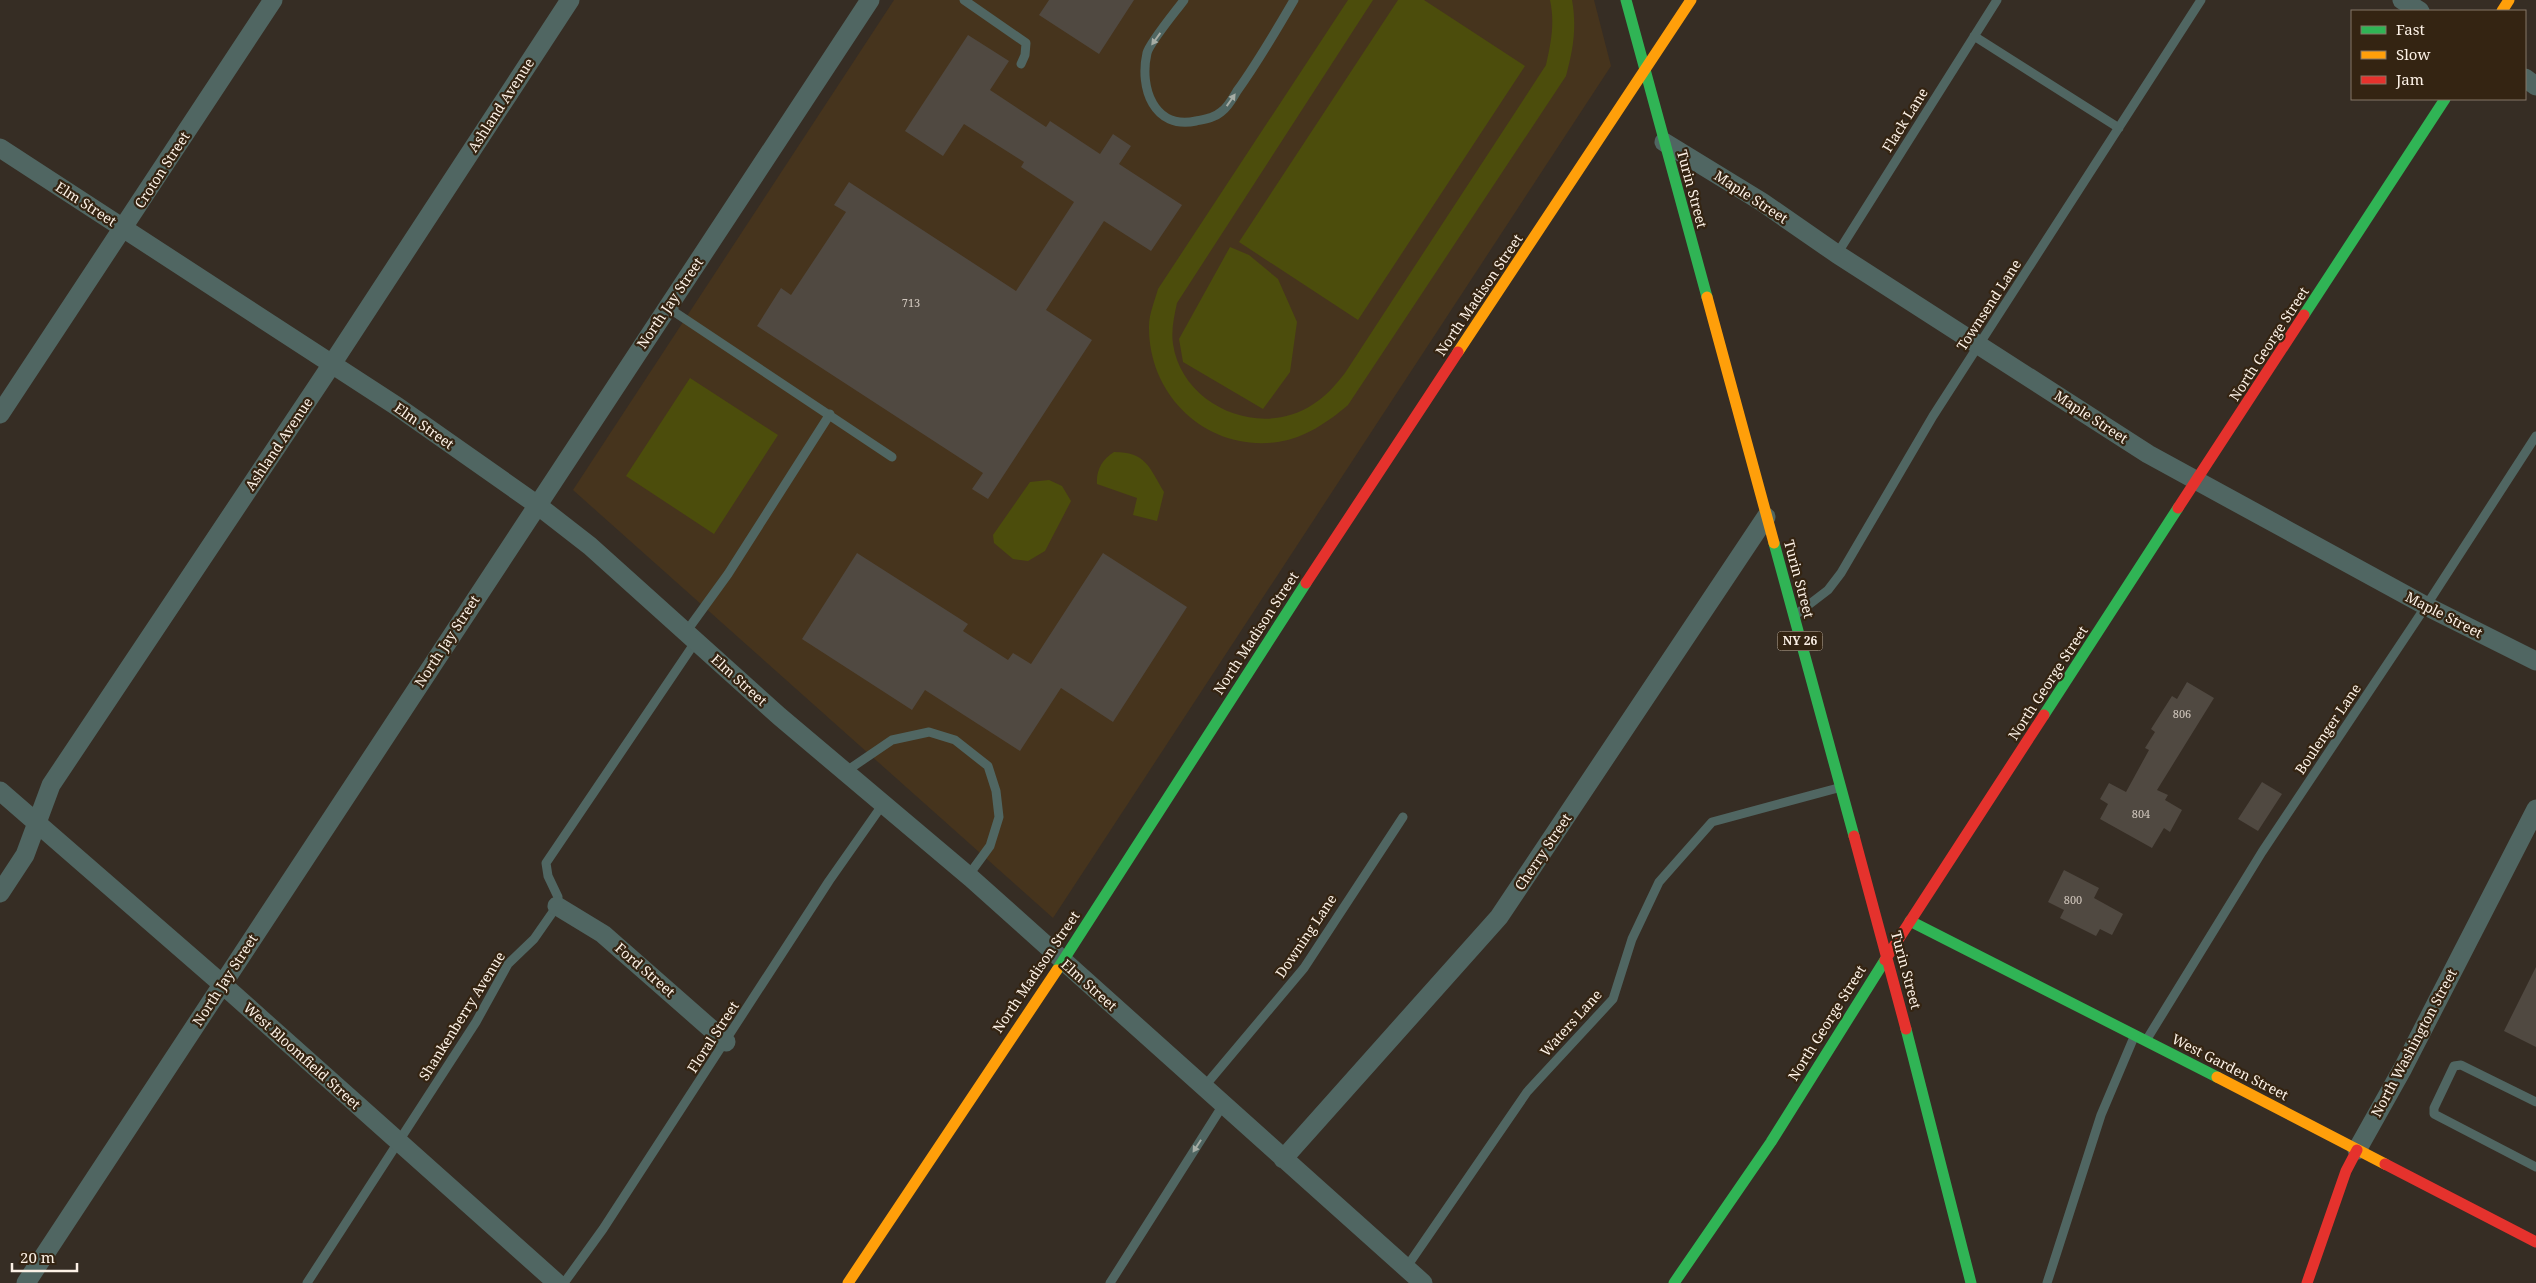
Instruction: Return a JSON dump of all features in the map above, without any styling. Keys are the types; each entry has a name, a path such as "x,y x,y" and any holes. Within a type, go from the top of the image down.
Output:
{"street":[{"name":"Croton Street","path":"0,414 124,229 273,0"},
{"name":"Ashland Avenue","path":"0,893 25,855 52,785 332,364 570,0"},
{"name":"North Jay Street","path":"26,1283 536,504 870,0"},
{"name":"Turin Street","path":"1626,0 1887,956 1971,1283"},
{"name":"North Madison Street","path":"848,1283 1063,961 1314,570 1691,0"},
{"path":"2402,0 2418,10"},
{"name":"North George Street","path":"1674,1283 1771,1142 1887,956 2444,100"},
{"name":"Maple Street","path":"1664,142 1762,202 1837,254 1980,344 2148,454 2426,606 2536,661"},
{"name":"Elm Street","path":"0,148 398,407 536,504 590,546 845,772 968,876 1423,1283"},
{"name":"Cherry Street","path":"1283,1159 1499,917 1766,517"},
{"name":"West Bloomfield Street","path":"0,791 222,984 557,1283"},
{"name":"North Washington Street","path":"2307,1283 2346,1172 2403,1068 2536,809"},
{"name":"Ford Street","path":"557,906 604,934 726,1042"},
{"name":"West Garden Street","path":"1910,921 2135,1034 2536,1242"}],"lane":[{"path":"964,0 1026,43 1025,55 1021,64"},
{"path":"1184,0 1147,51 1145,72 1147,90 1153,105 1167,119 1185,124 1214,118 1224,111 1252,70 1294,0"},
{"name":"Flack Lane","path":"1837,254 1997,0"},
{"name":"Townsend Lane","path":"1793,616 1828,590 1841,573 1933,416 2201,0"},
{"path":"1974,36 2119,128"},
{"path":"667,307 892,457"},
{"path":"557,906 558,897 548,876 546,863 830,414"},
{"name":"Boulenger Lane","path":"2146,1040 2262,852 2426,606 2536,436"},
{"path":"845,772 892,740 929,732 955,740 988,766 996,791 998,817 990,846 968,876"},
{"name":"Waters Lane","path":"1406,1268 1527,1092 1613,999 1632,939 1659,882 1712,822 1840,787"},
{"name":"Floral Street","path":"564,1283 603,1229 828,882 883,804"},
{"name":"Downing Lane","path":"1204,1088 1304,968 1403,817"},
{"name":"Shankenberry Avenue","path":"307,1283 476,1022 508,964 534,939 557,906"},
{"path":"2047,1283 2101,1115 2135,1034"},
{"path":"2536,1102 2461,1065 2454,1066 2434,1108 2434,1114 2536,1167"},
{"path":"1110,1283 1223,1105"}],"shaded area":[{"path":"894,0 1594,0 1611,66 1053,918 573,490"},
{"path":"1348,0 1373,0 1177,303 1172,339 1179,366 1191,384 1207,400 1226,410 1248,417 1270,419 1291,415 1317,402 1330,391 1345,373 1546,65 1552,25 1550,0 1572,0 1574,39 1566,76 1348,405 1316,428 1288,440 1252,443 1228,438 1206,428 1186,414 1171,396 1159,375 1151,351 1149,321 1151,312 1158,289"},
{"path":"1398,0 1424,0 1525,66 1358,320 1239,242"},
{"path":"1230,247 1249,255 1278,279 1297,322 1290,372 1263,409 1183,362 1179,339"},
{"path":"690,378 778,435 714,534 626,476"},
{"path":"1114,452 1140,458 1150,468 1164,492 1157,521 1133,515 1137,498 1097,484 1101,466 1106,458"},
{"path":"1049,480 1062,486 1071,501 1045,551 1028,561 1013,559 994,543 993,535 1030,482"}],"building":[{"path":"1049,0 1134,0 1099,54 1039,15"},
{"path":"968,35 1009,61 990,90 1046,127 1050,121 1100,154 1113,134 1131,146 1119,164 1182,205 1151,251 1104,221 1046,310 1092,340 988,499 972,489 983,473 757,326 781,288 791,295 846,212 834,205 849,182 1016,291 1074,202 1021,167 1024,162 964,124 943,156 905,131"},
{"path":"857,553 968,624 963,631 1008,660 1013,653 1031,664 1103,553 1187,607 1113,722 1061,688 1020,751 925,690 912,710 802,639"},
{"path":"2187,682 2214,698 2157,790 2168,795 2165,800 2182,810 2170,832 2164,828 2152,848 2100,819 2108,804 2100,799 2109,783 2126,792 2149,750 2145,748 2155,732 2151,729 2172,696 2177,699"},
{"path":"2262,782 2282,794 2258,831 2238,819"},
{"path":"2064,870 2099,888 2094,898 2123,914 2112,935 2100,929 2096,936 2060,918 2064,910 2048,902"},
{"path":"2536,967 2536,1047 2504,1031"}],"traffic: fast":[{"path":"1626,0 1707,297"},
{"path":"2304,315 2444,100"},
{"path":"2044,715 2178,508"},
{"path":"1774,543 1854,836"},
{"path":"1057,970 1306,583"},
{"path":"1910,921 2217,1077"},
{"path":"1674,1283 1771,1142 1885,960"},
{"path":"1906,1029 1971,1283"}],"traffic: slow":[{"path":"1458,352 1691,0"},
{"path":"2503,10 2509,0"},
{"path":"1707,297 1774,543"},
{"path":"848,1283 1057,970"},
{"path":"2217,1077 2385,1164"}],"traffic: jam":[{"path":"2178,508 2304,315"},
{"path":"1306,583 1458,352"},
{"path":"1885,960 2044,715"},
{"path":"1854,836 1906,1029"},
{"path":"2307,1283 2346,1171 2357,1150"},
{"path":"2385,1164 2536,1242"}]}
